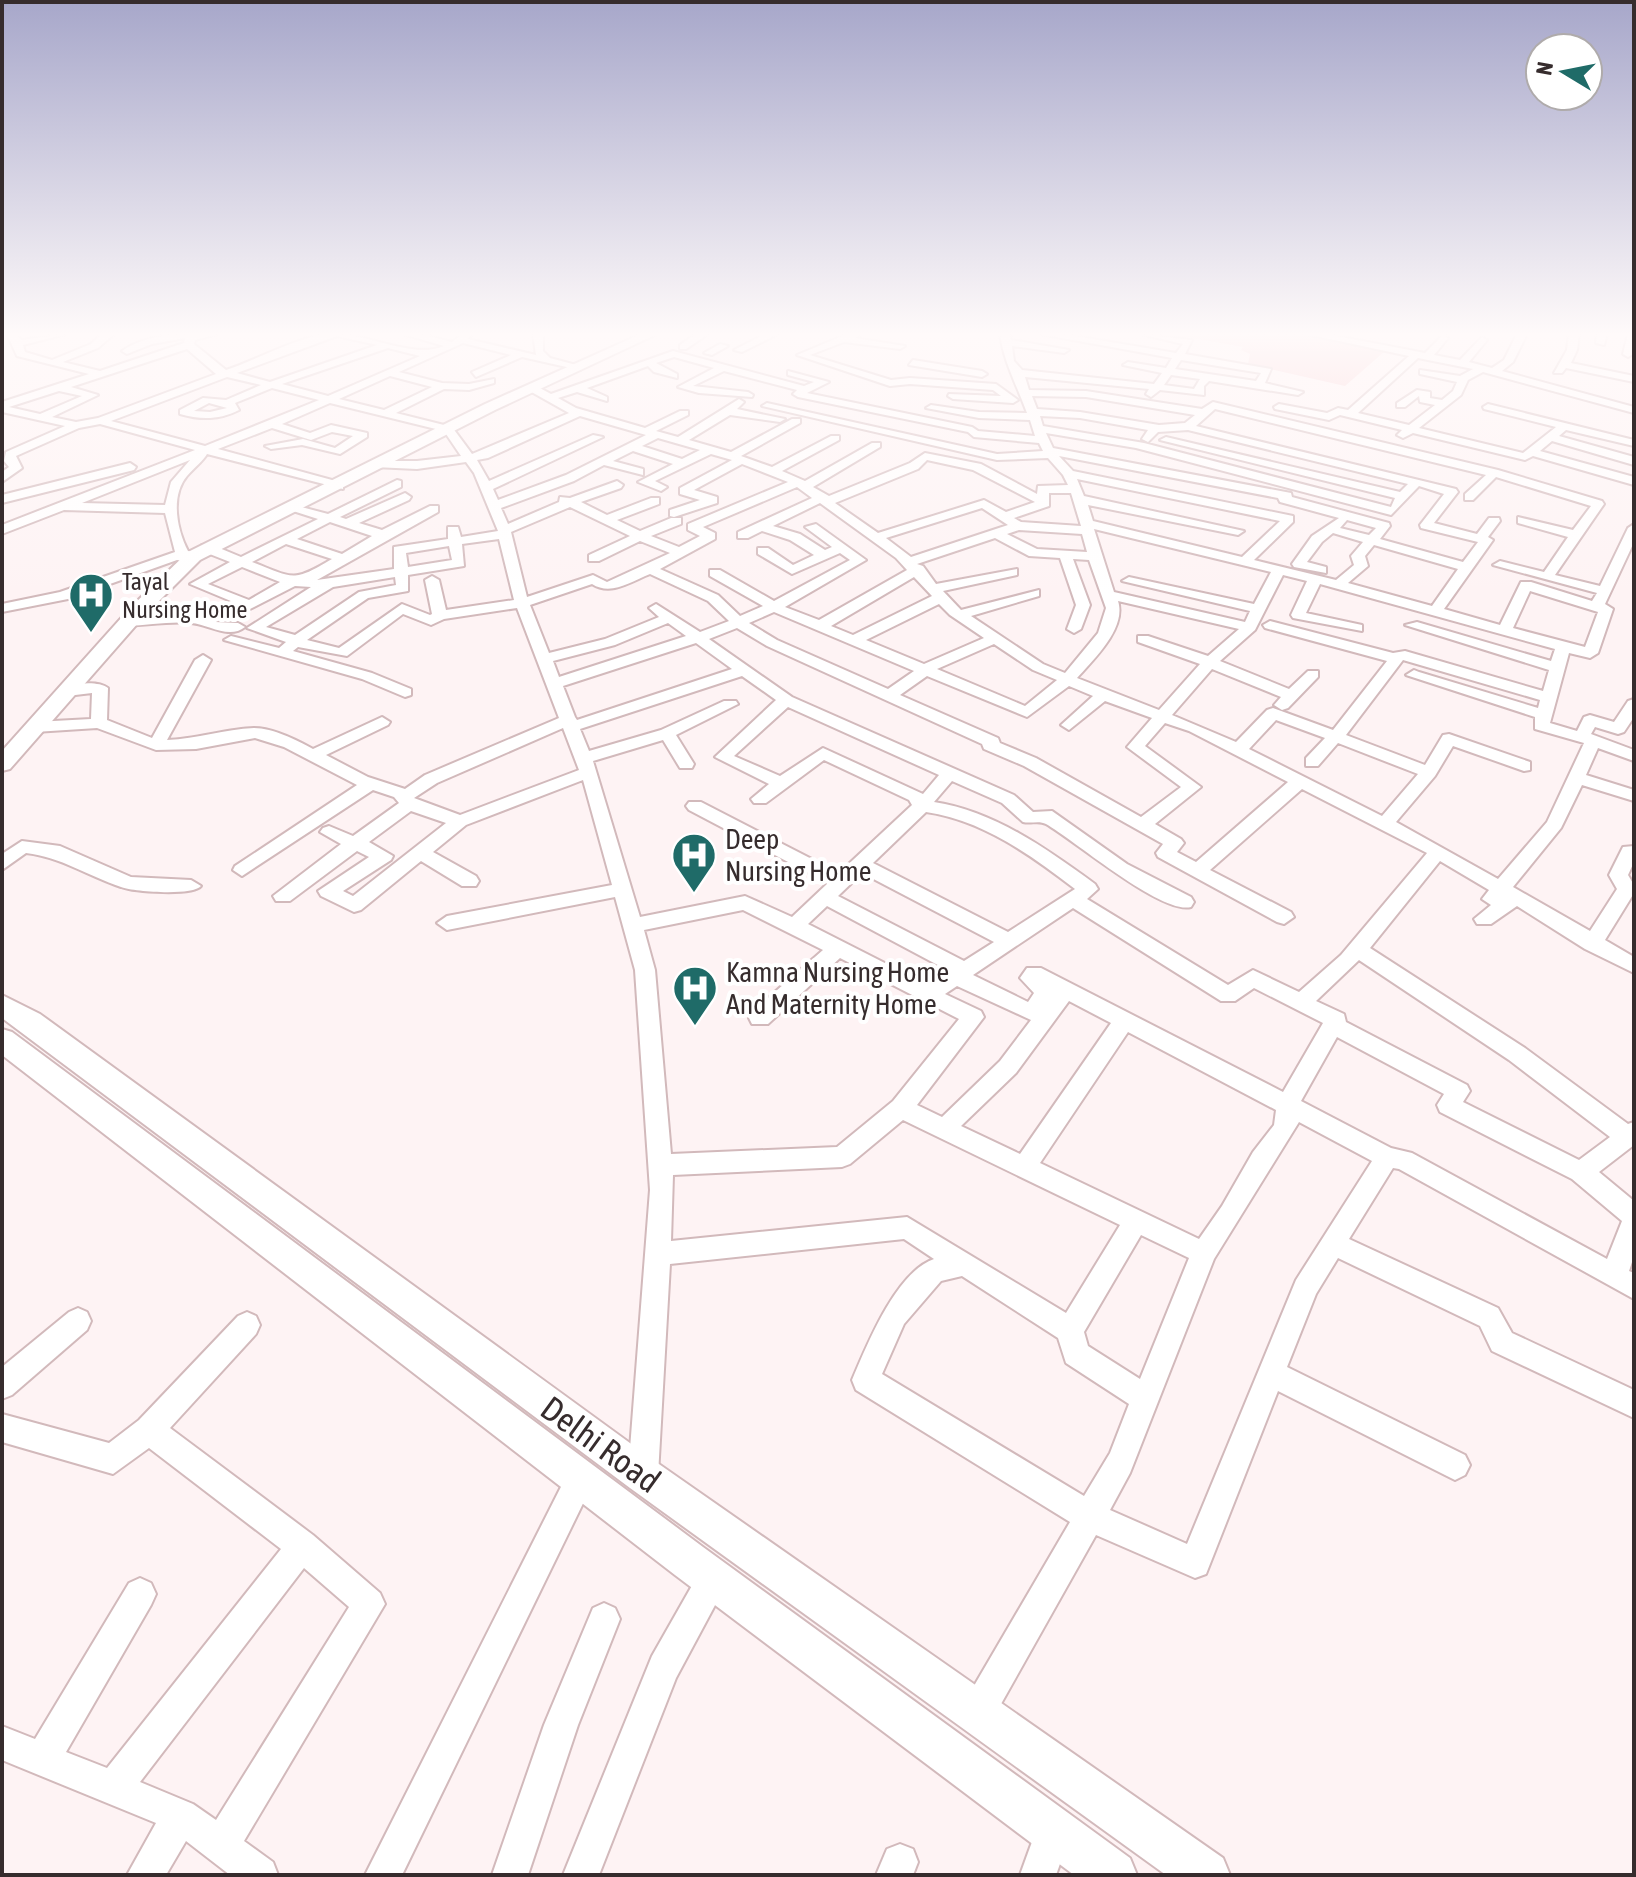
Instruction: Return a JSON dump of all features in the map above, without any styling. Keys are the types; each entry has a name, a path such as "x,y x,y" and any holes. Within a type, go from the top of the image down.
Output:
{"main road":[{"path":"2,764 127,622 197,554 463,422"},
{"name":"Delhi Road","path":"2,1005 42,1029 643,1475 976,1715 1206,1875"},
{"name":"Delhi Road","path":"2,1040 621,1510 1113,1875"},
{"path":"422,1359 447,1331"},
{"path":"621,1510 643,1475"}],"street":[{"path":"62,422 76,425"},
{"path":"2,478 16,468 6,456 76,425 96,422"},
{"path":"102,422 339,486"},
{"path":"2,530 277,422"},
{"path":"345,431 366,422"},
{"path":"419,422 448,429 486,487 505,532 522,603 586,765 645,970 660,1165 658,1254 643,1475"},
{"path":"378,465 470,460 509,448 560,422"},
{"path":"614,422 737,458 802,484 914,566 959,615 994,639 1067,680 1195,728 1438,852 1503,896 1634,966"},
{"path":"494,506 602,461 670,422"},
{"path":"680,440 710,422"},
{"path":"594,558 713,500 684,491 794,422 826,430 841,422"},
{"path":"845,422 997,457 1039,429"},
{"path":"929,422 972,430 974,434 1039,429 1069,422"},
{"path":"1007,422 1144,446"},
{"path":"820,626 914,566 1018,526 1088,527 1315,580 1343,581 1361,566 1358,556 1384,526 1284,499 1287,496 1167,472 1019,422"},
{"path":"715,573 774,607 1027,712 1067,680 1105,634 1113,608 1069,474 1034,422"},
{"path":"1122,422 1155,433 1403,496"},
{"path":"1188,427 1194,422"},
{"path":"1234,422 1451,474"},
{"path":"1283,422 1494,473 1598,504 1547,577"},
{"path":"1380,422 1525,457 1571,422"},
{"path":"1389,447 1419,422"},
{"path":"1547,422 1634,443"},
{"path":"271,446 307,439 331,428 363,435 336,452 307,439 272,424"},
{"path":"1144,446 1155,433 1172,424 1452,492 1426,525 1486,540 1435,611"},
{"path":"486,487 597,437"},
{"path":"1550,437 1634,461"},
{"path":"774,471 835,438"},
{"path":"127,622 196,618 235,634 342,653 402,608 431,621 440,615 522,603 593,579 606,587 650,569 710,536 693,527 802,484 876,445"},
{"path":"629,446 683,463"},
{"path":"1144,446 1142,448 1386,514 1416,482"},
{"path":"661,487 644,482 710,450"},
{"path":"206,451 175,484 171,509 177,544 183,554 242,561 291,582"},
{"path":"1532,452 1634,481"},
{"path":"743,535 825,499 914,466 925,456 977,467 1045,503"},
{"path":"1144,512 1178,456"},
{"path":"602,461 639,472"},
{"path":"2,499 134,466 156,468"},
{"path":"1035,473 1045,503"},
{"path":"1469,497 1494,473"},
{"path":"1069,474 1289,519"},
{"path":"397,484 197,584 250,605 291,582 307,580 341,558 434,509"},
{"path":"291,645 364,595 403,588 399,550 454,536 505,532 570,502 617,485"},
{"path":"540,489 679,552"},
{"path":"1042,489 1077,494 1144,512 1238,531"},
{"path":"349,523 405,497"},
{"path":"606,520 655,501"},
{"path":"1005,517 1045,503"},
{"path":"877,537 984,504 1018,526"},
{"path":"1244,563 1303,504"},
{"path":"59,506 94,510 171,509"},
{"path":"294,507 383,535"},
{"path":"2,511 42,513"},
{"path":"1348,516 1317,539 1299,564 1435,611 1504,631 1563,647 1590,653 1606,609 1526,585 1504,631"},
{"path":"1522,520 1576,535"},
{"path":"1480,538 1494,521"},
{"path":"761,526 795,537 824,555"},
{"path":"554,684 739,623 859,560 811,527"},
{"path":"1596,607 1634,528"},
{"path":"1331,529 1467,567"},
{"path":"996,533 1034,553 1066,557 1095,556"},
{"path":"405,692 254,628 321,587 459,563 454,536"},
{"path":"286,540 341,558"},
{"path":"763,551 792,570 841,548"},
{"path":"2,608 63,596 127,577 176,556 197,554"},
{"path":"1066,557 1083,605 1074,629"},
{"path":"1500,565 1605,591"},
{"path":"650,569 713,598 739,623 772,643 1030,762 1175,843 1165,853 1284,917"},
{"path":"1142,825 1192,787 1135,747 1210,662 1250,627 1279,571"},
{"path":"854,640 938,593 1012,572"},
{"path":"307,580 321,587"},
{"path":"432,580 440,615"},
{"path":"1315,580 1298,615 1357,628"},
{"path":"1129,581 1258,609"},
{"path":"959,615 1034,593"},
{"path":"1109,595 1250,627"},
{"path":"544,659 610,642 663,613 786,700 1008,799 1029,818 1046,815 1120,868 1184,902"},
{"path":"1270,625 1396,659"},
{"path":"1412,625 1557,668"},
{"path":"887,697 940,660 994,639"},
{"path":"1143,639 1210,662 1291,696"},
{"path":"1563,647 1541,726 1634,756"},
{"path":"1312,762 1356,715 1400,654 1549,698"},
{"path":"156,745 203,660"},
{"path":"283,896 359,844 431,779 570,724 745,670"},
{"path":"1237,751 1313,674"},
{"path":"1414,675 1544,715"},
{"path":"67,691 100,688 99,723"},
{"path":"1069,725 1103,695"},
{"path":"781,783 723,757 786,700"},
{"path":"329,832 384,856 328,891 354,905 460,821 730,704"},
{"path":"1484,919 1555,824 1576,777 1588,739 1590,720 1618,729 1634,704"},
{"path":"1273,713 1429,772"},
{"path":"313,755 382,722"},
{"path":"35,727 99,723 156,745 196,744 256,733 290,743 371,784 460,821"},
{"path":"667,733 686,764"},
{"path":"1383,826 1429,772 1449,739 1524,766"},
{"path":"760,799 823,753 915,796 922,806"},
{"path":"794,926 922,806 950,772"},
{"path":"1576,777 1634,796"},
{"path":"1197,871 1299,782"},
{"path":"242,870 371,784"},
{"path":"695,806 842,882"},
{"path":"922,806 941,807 1036,850 1088,889 929,994"},
{"path":"2,864 22,847 53,850 128,883 191,886"},
{"path":"1592,944 1627,889 1618,875 1630,851 1634,852"},
{"path":"420,852 469,881"},
{"path":"1301,1002 1357,949 1438,852"},
{"path":"860,864 1009,941"},
{"path":"447,923 623,889"},
{"path":"825,897 1030,1012 1039,1004 1045,991 1030,978 1034,973 1125,1019 1285,1118 1387,1157 1404,1160 1624,1281 1634,1219 1581,1172 1448,1105 1459,1091 1333,1025"},
{"path":"976,1715 1120,1463 1204,1253 1231,1214 1336,1020 1253,978 1228,995 1073,899"},
{"path":"633,925 745,903 839,947 973,1017 901,1108 842,1157 660,1165"},
{"path":"760,1018 839,947"},
{"path":"1357,949 1517,1054 1631,1135 1581,1172"},
{"path":"947,1129 951,1121 1008,1067 1066,989"},
{"path":"1024,1167 1125,1019"},
{"path":"901,1108 1204,1253"},
{"path":"964,1264 933,1271 895,1315 866,1380 1090,1517 1195,1563 1305,1288 1387,1157"},
{"path":"1070,1330 1136,1221"},
{"path":"658,1254 907,1228 1070,1330 1076,1354 1146,1399"},
{"path":"1333,1244 1489,1317 1502,1342 1634,1404"},
{"path":"2,1385 78,1321"},
{"path":"2,1428 113,1459 149,1430 247,1325"},
{"path":"1271,1373 1455,1465"},
{"path":"149,1430 302,1546 369,1604 221,1846"},
{"path":"383,1875 580,1479"},
{"path":"113,1788 302,1546"},
{"path":"581,1875 664,1668 713,1579"},
{"path":"43,1759 140,1594"},
{"path":"510,1875 561,1725 604,1619"},
{"path":"2,1743 181,1816 260,1875"},
{"path":"145,1875 181,1816"},
{"path":"1038,1875 1054,1830"}],"place":[{"name":"Tayal Nursing Home","path":"91,634"},
{"name":"Deep Nursing Home","path":"694,894"},
{"name":"Kamna Nursing Home And Maternity Home","path":"695,1027"}]}
